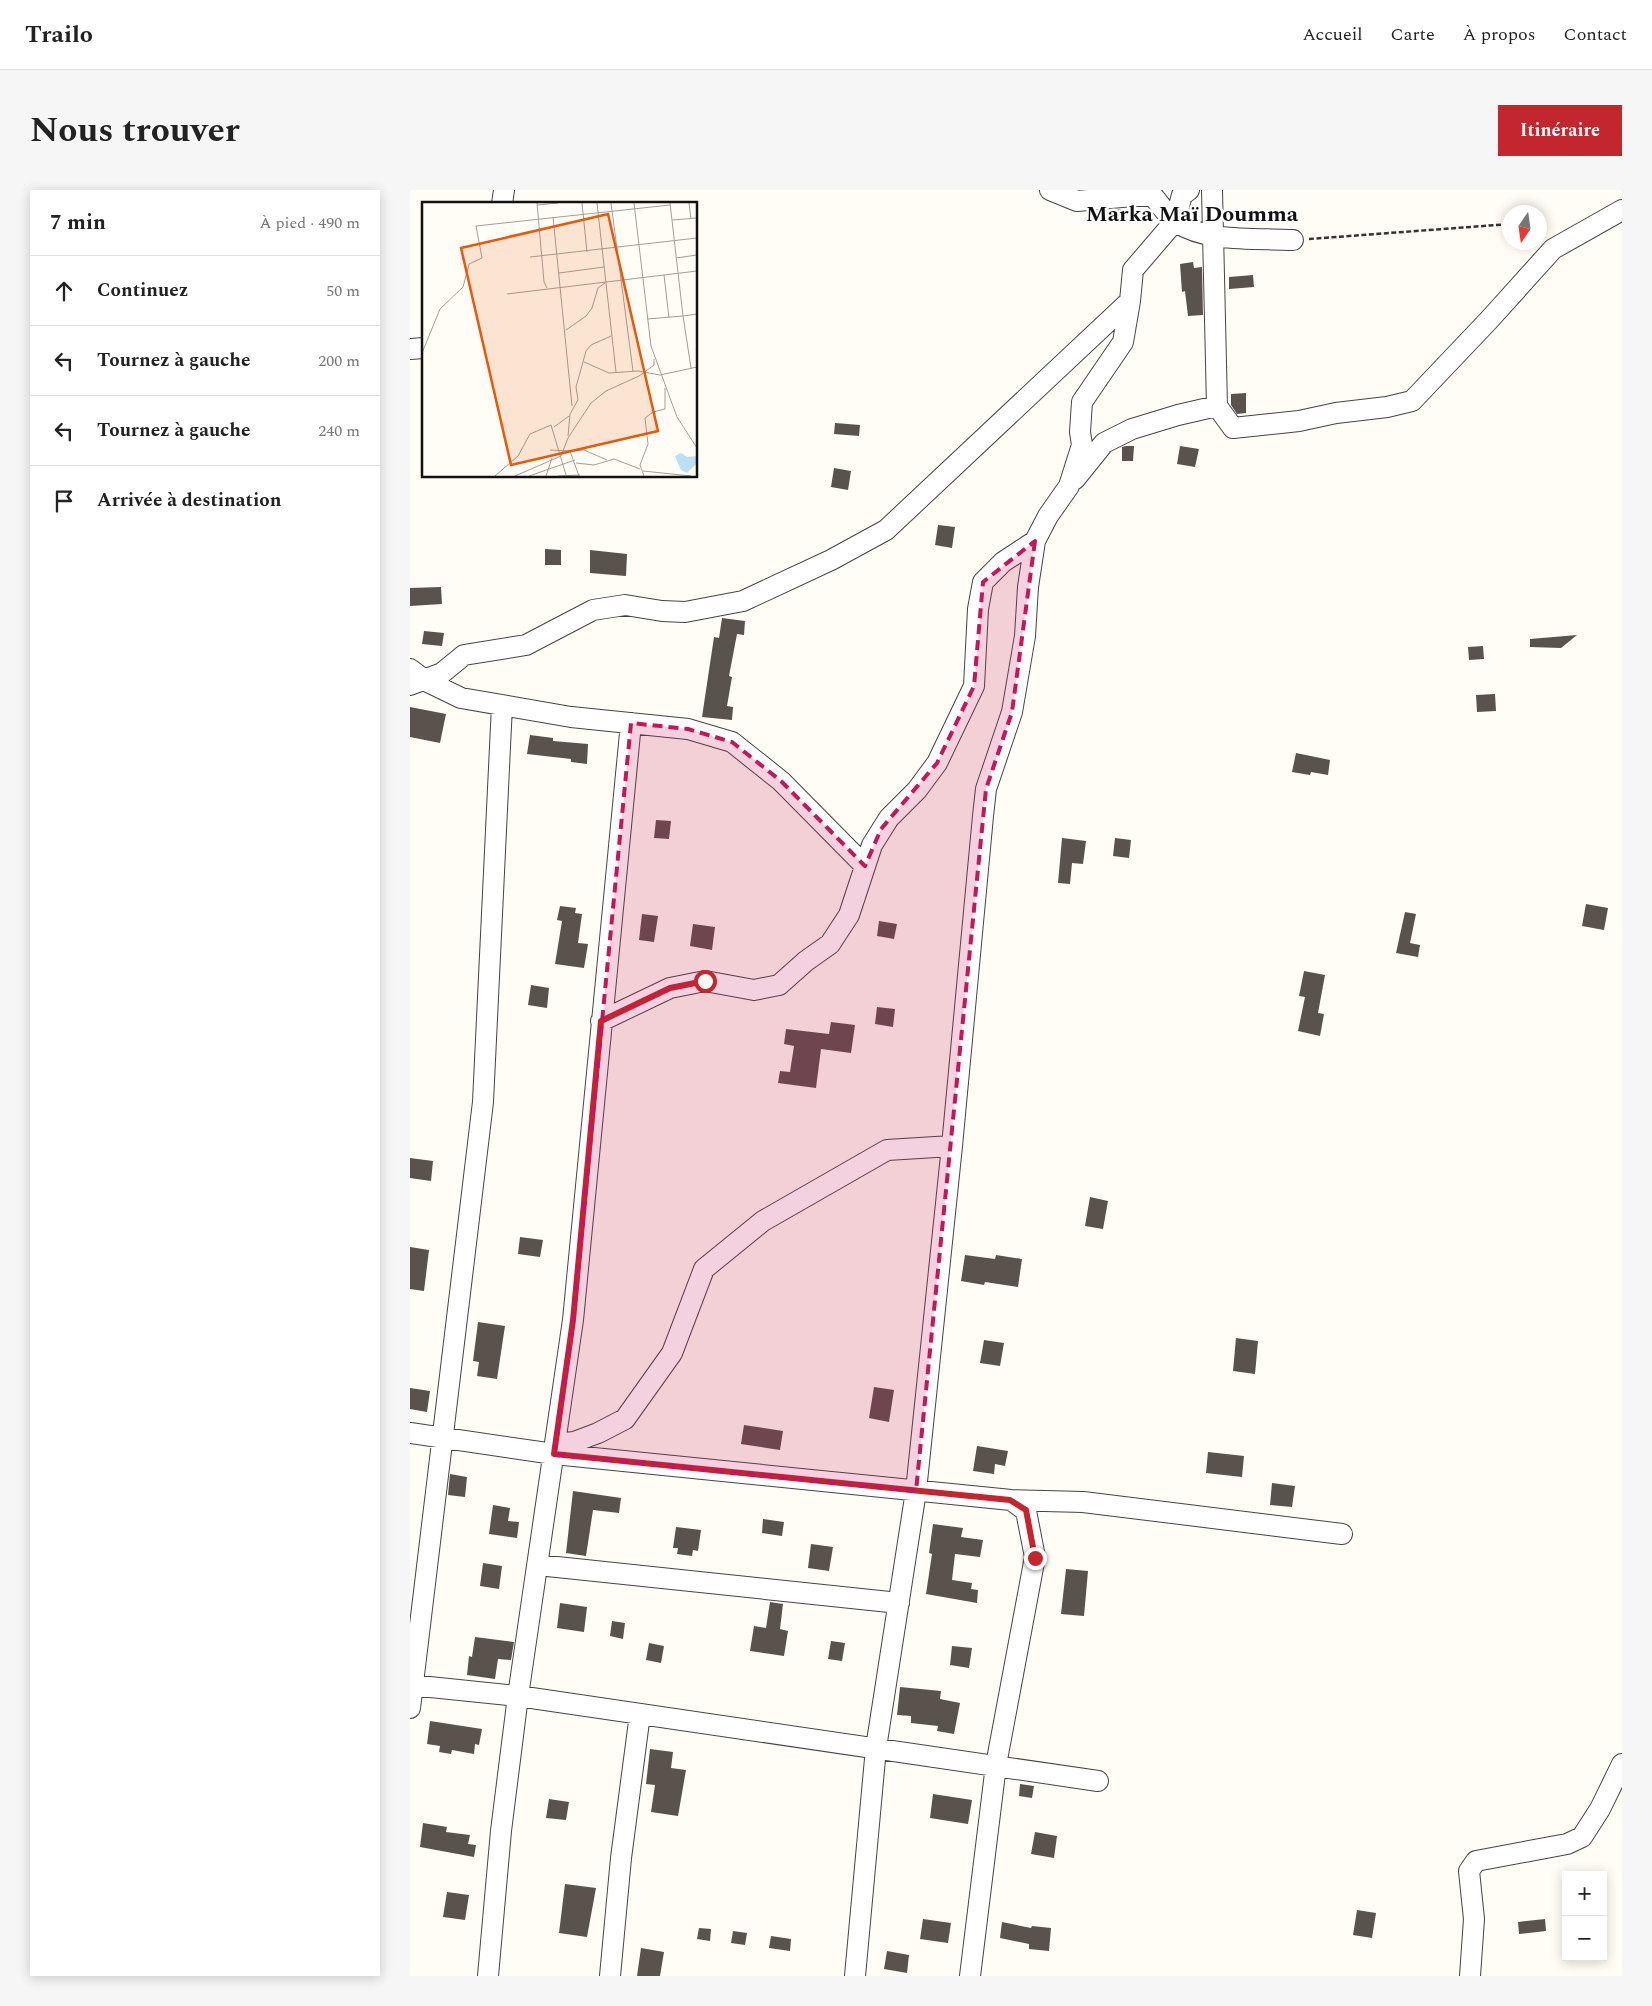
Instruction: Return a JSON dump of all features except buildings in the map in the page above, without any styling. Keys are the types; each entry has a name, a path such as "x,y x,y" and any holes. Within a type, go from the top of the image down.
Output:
{"street":[{"path":"1050,190 1077,201 1131,193 1153,196 1174,221 1190,230 1214,236 1292,240"},
{"path":"1069,486 1082,445 1080,432 1082,402 1123,342 1133,270 1174,221 1182,195 1188,190"},
{"path":"1212,190 1217,406 1234,428 1299,421 1336,412 1387,407 1412,401 1490,320 1553,249 1622,210"},
{"path":"418,683 442,673 464,655 526,645 593,610 625,605 662,612 685,612 742,600 855,547 886,530 1130,301"},
{"path":"855,1976 876,1748 916,1491 952,1146 986,789 1012,712 1026,636 1028,587 1035,541 1048,516 1069,486 1104,443 1132,429 1217,406"},
{"path":"601,1021 670,988 705,981 754,990 779,985 806,961 830,944 849,915 872,845 881,829 917,790 937,763 974,686 978,609 983,582 1003,562 1035,541"},
{"path":"410,669 418,683 461,698 571,717 688,729 732,742 781,781 865,866"},
{"path":"410,1708 411,1685 483,1102 502,705"},
{"path":"488,1976 501,1831 518,1696 573,1320 631,723"},
{"path":"555,1449 625,1419 672,1353 704,1269 763,1220 887,1150 952,1146"},
{"path":"410,1433 916,1491 1010,1500 1083,1502 1342,1534"},
{"path":"970,1976 996,1765 1035,1558 1026,1510 1010,1500"},
{"path":"538,1565 899,1603"},
{"path":"411,1685 518,1696 1098,1781"},
{"path":"610,1976 622,1858 640,1714"},
{"path":"1470,1976 1474,1919 1469,1871 1472,1866 1476,1861 1567,1844 1582,1838 1600,1809 1622,1764"}],"path":[{"path":"1292,240 1502,225"}],"highlighted area":[{"path":"1035,541 1012,712 986,789 916,1491 554,1454 573,1320 631,723 688,729 732,742 781,781 865,866 881,829 937,763 974,686 983,582"}],"district":[{"name":"Marka Maï Doumma","path":"1192,213"}],"route":[{"path":"705,981 670,988 601,1021 573,1320 554,1454 1010,1500 1026,1510 1035,1558"}]}
